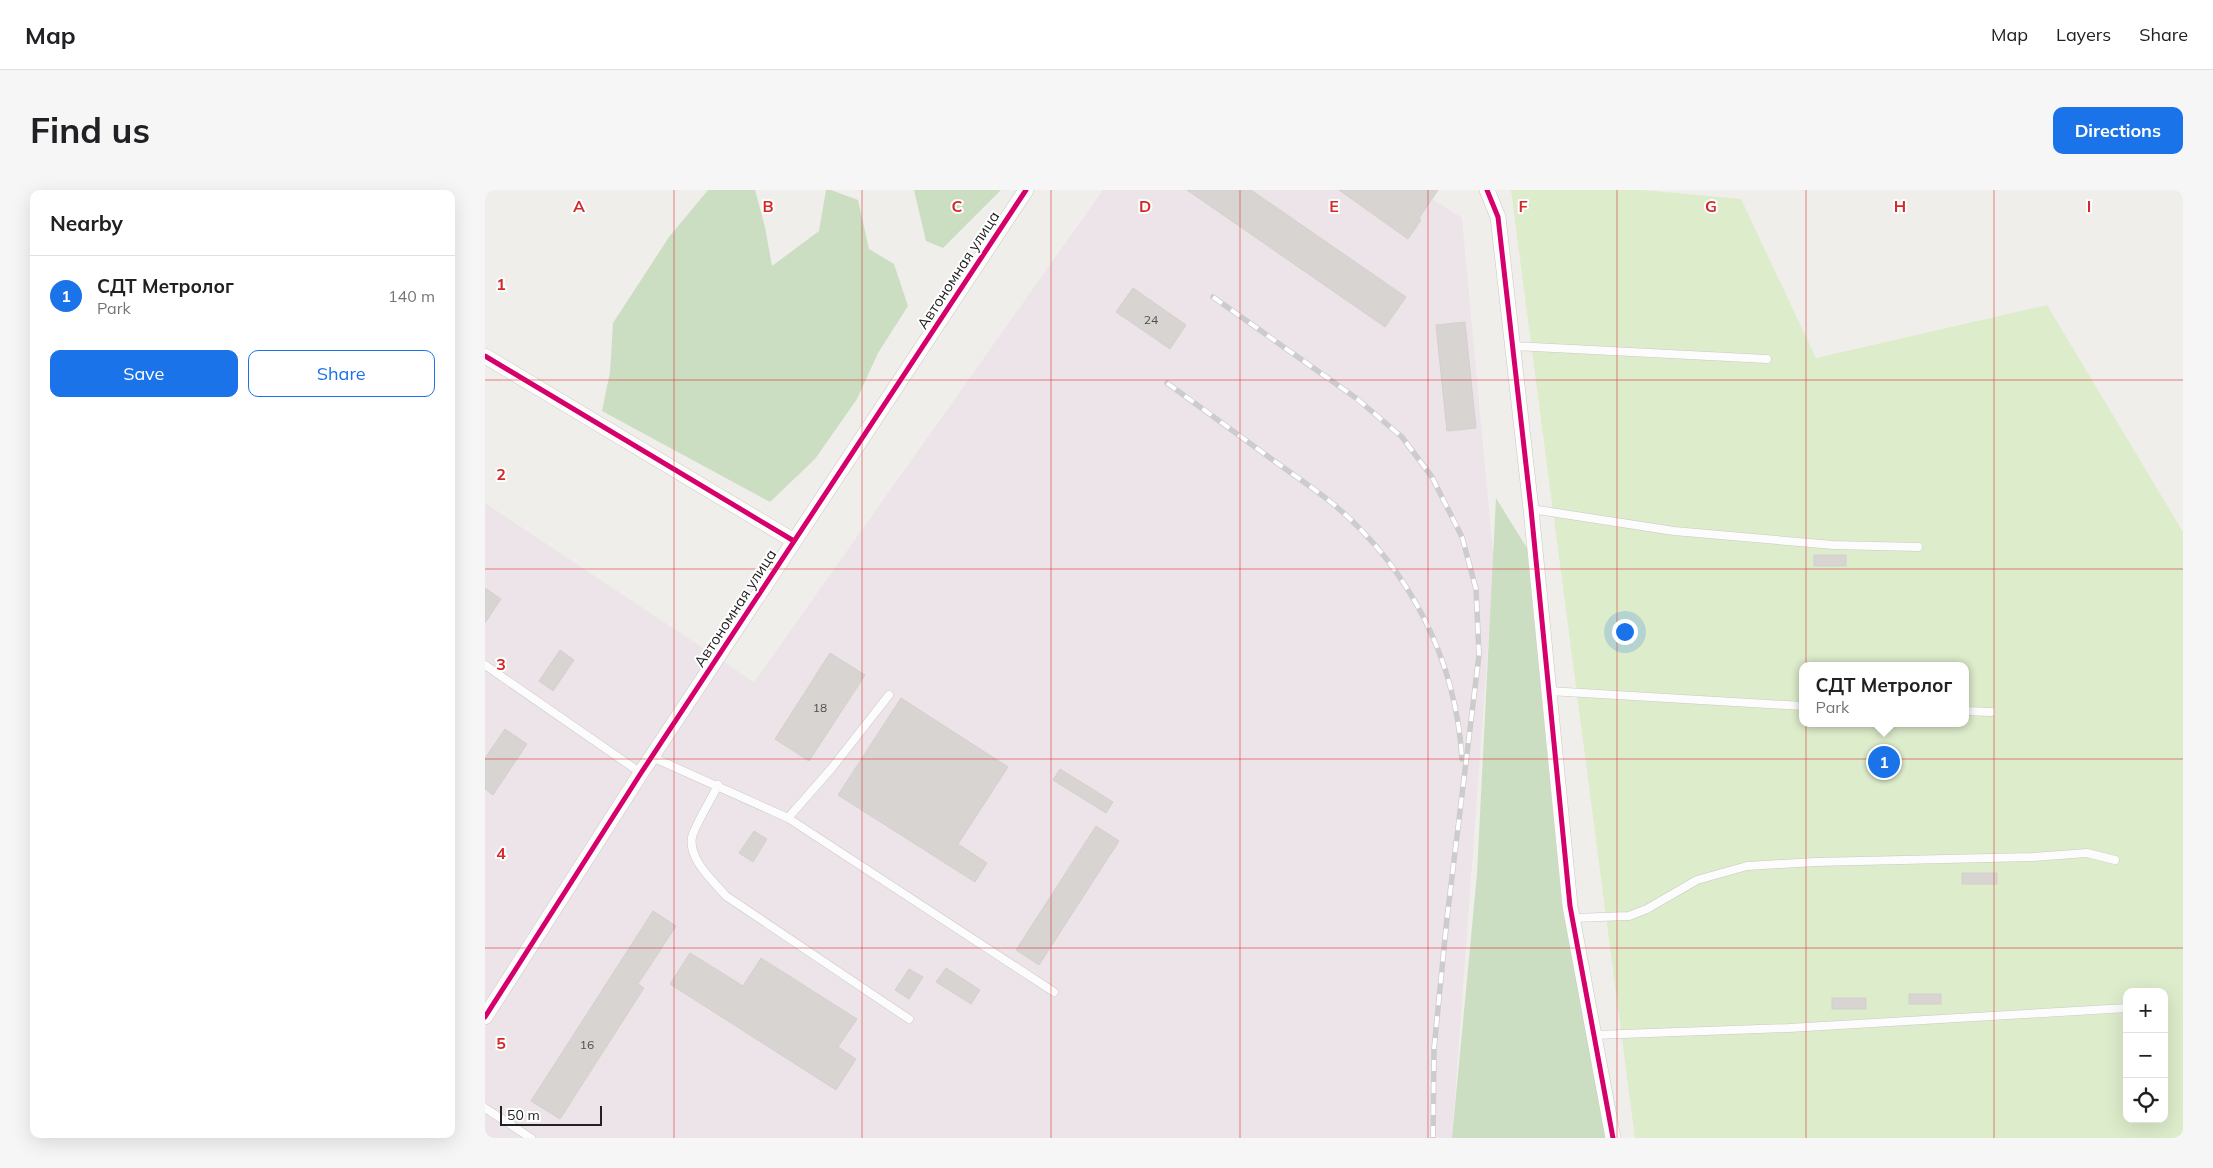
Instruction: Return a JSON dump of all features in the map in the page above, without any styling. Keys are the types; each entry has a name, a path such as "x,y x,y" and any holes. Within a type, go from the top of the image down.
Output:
{"street":[{"name":"Автономная улица","path":"485,1017 641,773 1026,190"},
{"path":"1487,190 1498,217 1531,509 1572,918 1613,1138"},
{"path":"485,356 794,541"}],"lane":[{"path":"1513,346 1767,359"},
{"path":"1531,509 1674,531 1833,544 1918,547"},
{"path":"485,665 641,773"},
{"path":"1549,691 1799,706"},
{"path":"788,818 831,768 889,695"},
{"path":"1969,711 1991,712"},
{"path":"652,757 788,818 1054,992"},
{"path":"719,786 693,837 693,850 703,870 726,896 909,1019"},
{"path":"1572,918 1629,916 1647,909 1697,880 1747,866 1815,862 2033,857 2087,853 2115,860"},
{"path":"1595,1036 1789,1028 2123,1008"},
{"path":"485,1108 531,1138"}],"shaded area":[{"path":"1103,190 1418,190 1462,218 1494,564 1452,1138 485,1138 485,503 754,682"}],"green space":[{"path":"708,190 755,190 765,227 772,266 819,231 826,190 858,200 869,249 894,264 908,306 878,353 857,399 815,459 770,502 602,411 610,372 613,323 669,237"},
{"path":"914,190 1001,190 943,248 926,241"},
{"path":"1511,190 1643,190 1741,199 1816,358 2047,305 2183,532 2183,1138 1635,1138"},
{"path":"1496,498 1527,548 1562,905 1608,1138 1452,1138 1477,874"}],"building":[{"path":"1187,190 1251,190 1406,297 1385,327"},
{"path":"1339,190 1438,190 1419,218 1421,220 1408,239"},
{"path":"1133,288 1186,325 1170,349 1116,312"},
{"path":"1465,322 1476,428 1447,431 1436,325"},
{"path":"1814,555 1846,555 1846,566 1814,566"},
{"path":"485,588 501,599 485,623"},
{"path":"560,650 574,660 553,691 539,681"},
{"path":"830,653 865,675 809,761 775,739"},
{"path":"901,698 1008,767 958,844 987,863 975,882 838,795"},
{"path":"505,729 527,744 493,795 485,789 485,758"},
{"path":"1060,769 1113,802 1106,813 1053,780"},
{"path":"1096,826 1119,841 1039,965 1016,950"},
{"path":"754,831 767,839 753,862 739,853"},
{"path":"1962,873 1997,873 1997,884 1962,884"},
{"path":"653,911 676,926 638,984 644,988 560,1119 531,1101"},
{"path":"690,953 743,986 761,958 857,1019 838,1047 856,1059 836,1090 670,984"},
{"path":"946,968 980,990 971,1004 936,982"},
{"path":"909,969 923,977 909,999 895,990"},
{"path":"1909,994 1941,994 1941,1004 1909,1004"},
{"path":"1832,998 1866,998 1866,1009 1832,1009"}],"railway":[{"path":"1213,297 1356,398 1402,437 1432,477 1462,537 1476,589 1479,655 1447,918 1434,1049 1433,1138"},
{"path":"1167,383 1332,503 1359,528 1384,556 1424,618 1439,651 1450,686 1458,722 1462,759"}],"cycle path":[{"path":"485,1017 641,773 1026,190"},
{"path":"1487,190 1498,217 1531,509 1570,906 1613,1138"},
{"path":"485,356 794,541"}],"place":[{"name":"СДТ Метролог","path":"1884,762"}]}
